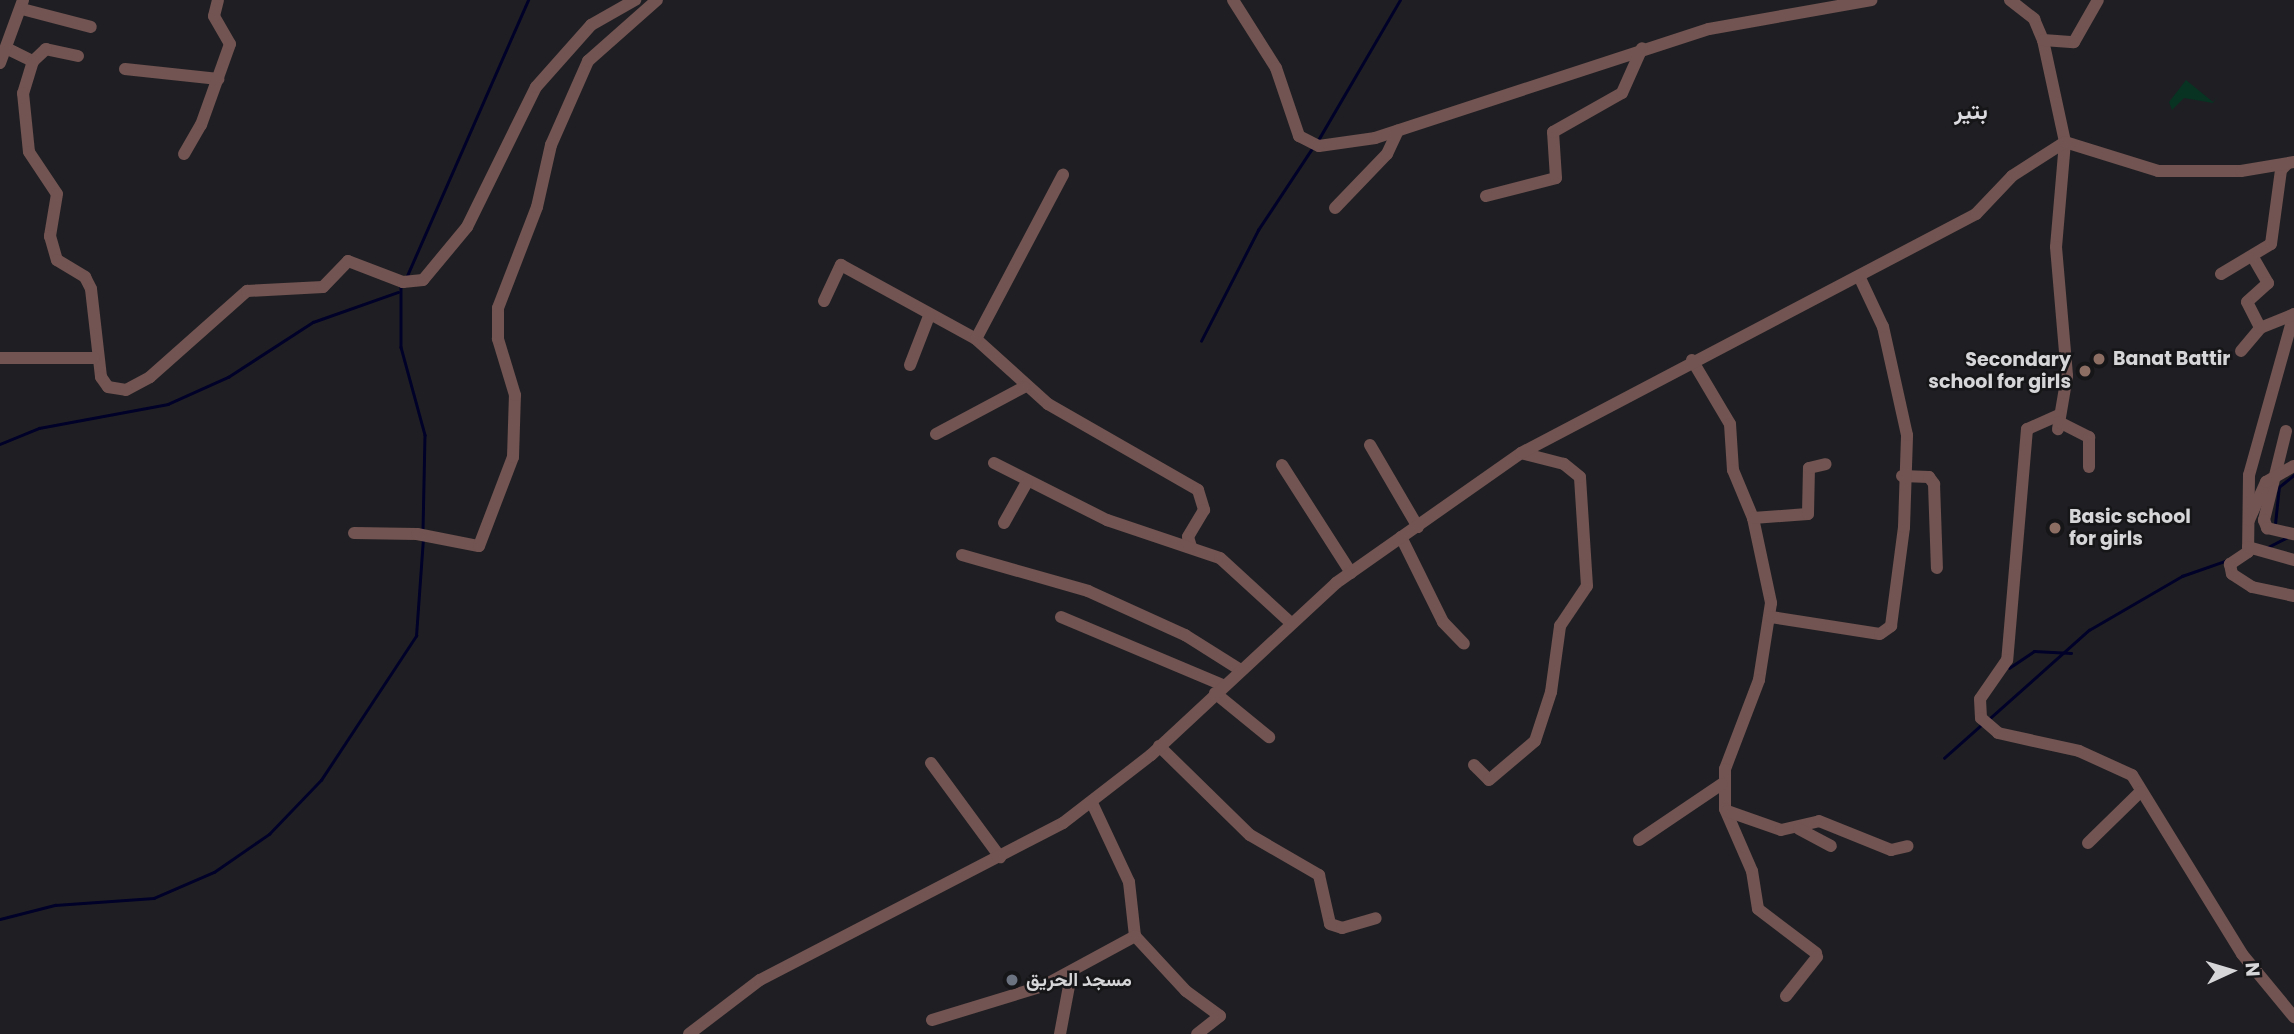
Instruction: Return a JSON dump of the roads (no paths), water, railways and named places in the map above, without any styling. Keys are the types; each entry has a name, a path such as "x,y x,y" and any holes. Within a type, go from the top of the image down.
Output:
{"street":[{"path":"184,154 218,79 230,44 214,16 218,0"},
{"path":"78,57 46,49 33,61 23,93 29,152 57,194 50,236 57,260 85,277 91,289 94,358 108,387 126,390 150,377 247,291 323,287 348,261 403,282 423,280 467,227 536,88 591,25 635,0"},
{"path":"354,533 417,534 478,546 513,457 515,395 498,339 498,308 537,207 551,145 588,61 657,0"},
{"path":"1233,0 1276,68 1305,143 1354,142 1398,130 1642,48 1871,0"},
{"path":"2010,0 2034,19 2043,40 2065,142 2056,247 2067,376 2058,422"},
{"path":"2043,40 2074,42 2098,0"},
{"path":"0,62 8,49 22,5 91,27"},
{"path":"1486,196 1556,178 1553,132 1622,93 1642,48"},
{"path":"8,49 33,61"},
{"path":"125,69 218,79"},
{"path":"1335,208 1387,154 1398,130"},
{"path":"2065,142 2153,175 2240,174 2291,163"},
{"path":"694,1032 760,980 1000,857 1092,803 1158,746 1239,669 1351,573 1521,453 1692,360 1976,214 2012,176 2065,142"},
{"path":"2221,274 2254,259 2276,236 2281,170 2291,163"},
{"path":"976,339 1063,175"},
{"path":"2254,259 2268,283 2246,302 2260,328"},
{"path":"824,301 841,265 929,316 976,339 1024,387 1198,490 1204,510 1188,537 1191,547"},
{"path":"1771,617 1886,633 1904,527 1902,476 1905,416 1883,327 1859,276"},
{"path":"2241,351 2260,328 2294,314"},
{"path":"2248,547 2246,523 2249,475 2294,314"},
{"path":"910,365 929,316"},
{"path":"0,358 94,358"},
{"path":"1692,360 1730,424 1733,470 1753,518 1771,617 1759,680 1722,784 1724,809 1752,871 1758,909 1816,955 1786,996"},
{"path":"936,434 1024,387"},
{"path":"2089,467 2089,438 2058,422 2027,429 2007,660 1980,699 1981,718 1998,733 2104,760 2132,775 2242,954 2294,1017"},
{"path":"2286,431 2264,520 2267,528 2294,534"},
{"path":"1370,445 1418,527"},
{"path":"1474,765 1489,780 1535,741 1551,692 1560,626 1587,586 1580,477 1564,464 1521,453"},
{"path":"994,463 1027,482 1126,528 1191,547 1225,561 1291,623"},
{"path":"1753,518 1808,514 1808,468 1826,464"},
{"path":"1282,465 1351,573"},
{"path":"2246,523 2266,482 2276,479 2294,466"},
{"path":"1902,476 1928,477 1934,484 1937,568"},
{"path":"1004,523 1027,482"},
{"path":"1401,537 1443,622 1464,644"},
{"path":"2294,560 2248,547 2230,559 2232,574 2259,591 2294,596"},
{"path":"962,555 1088,591 1185,635 1239,669"},
{"path":"1061,617 1219,689 1269,737"},
{"path":"1158,746 1250,835 1319,875 1330,924 1342,928 1376,918"},
{"path":"931,764 1000,857"},
{"path":"1639,840 1722,784"},
{"path":"2088,844 2140,792"},
{"path":"1092,803 1129,882 1135,936 1186,991 1220,1016 1197,1034"},
{"path":"1724,809 1738,820 1799,829 1831,846"},
{"path":"1799,829 1827,822 1891,850 1908,846"},
{"path":"932,1020 1071,975 1135,936"},
{"path":"1060,1034 1071,975"}],"waterway":[{"path":"406,278 528,0"},
{"path":"1317,142 1400,0"},
{"path":"1201,341 1258,230 1313,147"},
{"path":"401,287 401,347 425,435 423,532"},
{"path":"0,444 39,428 168,404 228,377 313,322 398,292"},
{"path":"2275,524 2279,487 2294,475"},
{"path":"2268,547 2290,536"},
{"path":"0,919 55,905 154,898 214,872 269,834 321,780 416,636 423,539"},
{"path":"1989,719 2089,630 2182,576 2225,561"},
{"path":"2009,668 2034,651 2071,653"},
{"path":"1944,758 1981,725"}],"place":[{"name":"Banat Battir","path":"2099,359"},
{"name":"Secondary school for girls","path":"2085,371"},
{"name":"Basic school for girls","path":"2055,528"},
{"name":"مسجد الحريق","path":"1012,980"}],"district":[{"name":"بتير","path":"1971,111"}]}
